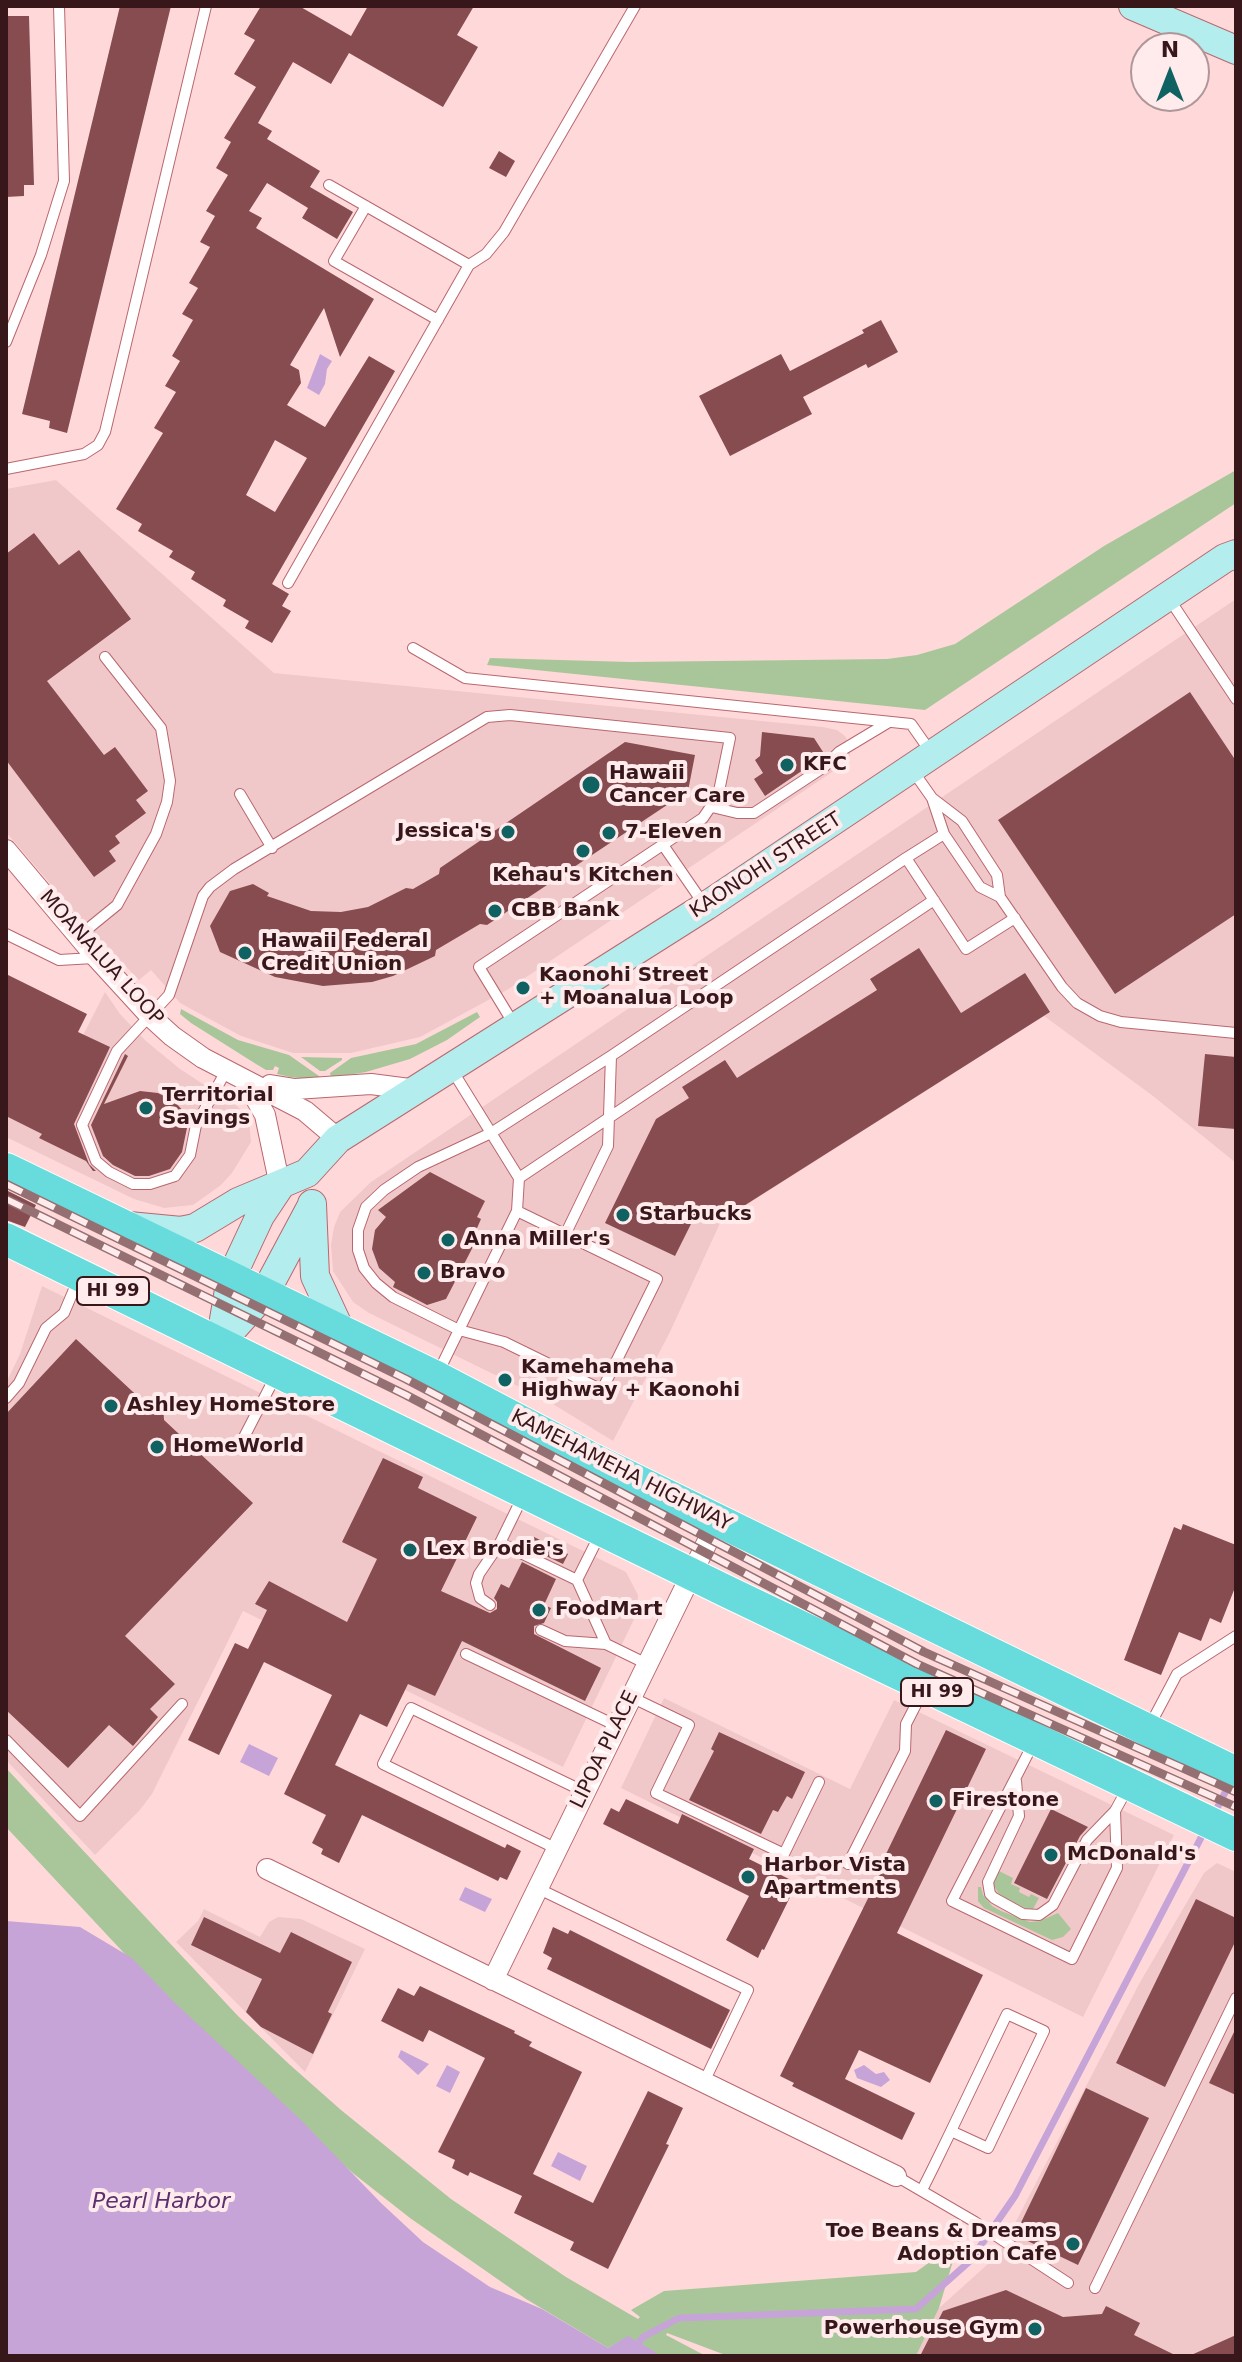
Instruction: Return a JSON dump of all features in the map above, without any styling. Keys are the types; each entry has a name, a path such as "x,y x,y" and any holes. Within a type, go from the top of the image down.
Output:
{"main road":[{"name":"KAMEHAMEHA HIGHWAY","path":"6,1169 436,1377 594,1460 1223,1767"},
{"name":"HI 99","path":"6,1239 1035,1740 1122,1798 1183,1810 1236,1835"}],"street":[{"path":"1133,6 1236,50"},
{"name":"KAONOHI STREET","path":"120,1225 181,1231 195,1228 238,1202 307,1173 338,1139 706,906 1168,597 1232,550"},
{"name":"MOANALUA LOOP","path":"6,850 150,1016 183,1043 226,1071 305,1111 338,1139"},
{"path":"220,1343 231,1278 260,1216 280,1186 265,1115 246,1081"},
{"name":"MOANALUA LOOP","path":"246,1081 295,1089 371,1084 417,1090"},
{"path":"307,1173 312,1205 315,1276 340,1330"},
{"path":"220,1343 265,1293 312,1205"},
{"name":"LIPOA PLACE","path":"493,1980 718,1520"},
{"path":"267,1869 896,2176"}],"lane":[{"path":"6,342 41,255 64,181 59,6"},
{"path":"6,469 84,454 98,445 105,432 206,6"},
{"path":"288,583 469,265 486,254 504,232 635,6"},
{"path":"329,185 469,265"},
{"path":"366,206 334,261 438,320"},
{"path":"1168,597 1236,699"},
{"path":"413,648 465,678 911,724 944,834 980,887 1000,897"},
{"path":"79,936 117,905 156,834 167,802 170,781 161,728 105,657"},
{"path":"226,1071 196,1125 190,1155 175,1176 150,1184 133,1184 109,1172 96,1161 82,1125 117,1051 169,995 203,896 227,874 479,722 497,715 730,738 718,796 703,818 479,967 516,1027"},
{"path":"712,807 737,813 754,813 824,767 839,752 889,722"},
{"path":"240,794 272,848"},
{"path":"932,798 962,821 997,875 1000,897 1062,987 1085,1009 1121,1022 1236,1033"},
{"path":"517,1211 657,1279 602,1390 504,1342 459,1330 393,1297 364,1268 358,1250 358,1230 366,1207 384,1190 418,1167 491,1133 611,1056 944,834"},
{"path":"663,845 706,906"},
{"path":"906,858 966,949 1015,918"},
{"path":"519,1178 934,900"},
{"path":"6,934 59,960 96,957"},
{"path":"565,1235 608,1146 611,1056"},
{"path":"436,1377 517,1211 519,1178 451,1068"},
{"path":"6,1398 19,1383 46,1328 64,1313 80,1275"},
{"path":"242,1441 278,1372"},
{"path":"490,1605 480,1598 476,1583 525,1492"},
{"path":"577,1580 602,1530"},
{"path":"500,1543 577,1580 606,1644"},
{"path":"541,1630 565,1641 606,1644 647,1664"},
{"path":"1148,1731 1177,1674 1236,1636"},
{"path":"466,1654 617,1726"},
{"path":"848,1864 905,1751 906,1724 925,1687"},
{"path":"631,1696 689,1725 656,1793 784,1854 819,1782"},
{"path":"6,1740 80,1816 182,1704"},
{"path":"557,1849 383,1764 411,1708 585,1792"},
{"path":"1035,1740 952,1901 1072,1959 1117,1868 1122,1798"},
{"path":"1016,1779 1019,1816 988,1882 994,1898 1023,1914 1039,1915 1053,1905 1087,1840 1122,1798"},
{"path":"537,1888 748,1990 704,2082"},
{"path":"1095,2288 1236,1998"},
{"path":"922,2190 1007,2014 1044,2031 988,2148 951,2131"},
{"path":"896,2176 1012,2245 1068,2283"}],"shaded area":[{"path":"56,480 274,673 823,727 837,730 845,736 850,745 850,760 507,990 420,1037 351,1053 293,1053 241,1036 180,1003 151,970 139,980 81,920 6,832 6,489"},
{"path":"1236,599 1236,1163 1153,1096 1044,1016 721,1221 670,1332 613,1441 548,1401 369,1313 353,1302 333,1271 331,1245 340,1212 371,1182"},
{"path":"105,992 120,1014 146,1041 180,1069 237,1106 249,1119 251,1142 232,1173 193,1205 164,1208 134,1199 6,1137 6,1025 72,1057"},
{"path":"42,1286 626,1572 638,1595 637,1613 563,1767 243,1611 152,1794 95,1855 6,1760 6,1383 20,1354"},
{"path":"664,1698 850,1789 894,1700 1174,1835 1083,2017 621,1788"},
{"path":"1217,1863 1236,1872 1236,2356 916,2356 939,2308 999,2254 1139,1984 1204,1873"},
{"path":"204,1909 260,1937 269,1922 278,1917 301,1919 365,1949 305,2072 176,1942 198,1921"}],"green space":[{"path":"1236,470 1236,503 925,710 487,665 490,658 630,662 887,659 917,655 955,644 1104,546"},
{"path":"181,1009 238,1040 289,1055 319,1076 319,1080 277,1074 279,1068 275,1066 273,1070 266,1070 191,1023 180,1014"},
{"path":"477,1012 480,1017 447,1040 410,1059 331,1078 330,1073 351,1058 416,1044"},
{"path":"301,1057 342,1058 342,1060 320,1071"},
{"path":"6,1768 238,2016 289,2064 451,2199 566,2277 638,2319 640,2317 631,2310 664,2291 916,2272 959,2241 939,2308 916,2356 728,2356 667,2333 706,2356 657,2356 628,2337 608,2348 526,2299 410,2218 354,2174 301,2128 167,1999 6,1827"},
{"path":"997,1870 1013,1878 1011,1884 1020,1888 1019,1892 1039,1898 1033,1909 999,1895 993,1883"},
{"path":"978,1887 981,1887 992,1906 1001,1911 1030,1922 1058,1913 1071,1929 1063,1937 1052,1940 984,1908 978,1901"}],"water":[{"path":"320,354 332,361 319,395 307,388"},
{"path":"249,1744 278,1758 269,1776 240,1762"},
{"path":"465,1887 492,1899 485,1912 459,1900"},
{"name":"Pearl Harbor","path":"6,1921 80,1927 132,1958 423,2242 490,2287 542,2309 608,2348 628,2336 657,2356 6,2356"},
{"path":"401,2050 429,2064 418,2075 398,2057"},
{"path":"447,2065 460,2072 450,2093 436,2086"},
{"path":"864,2065 876,2074 884,2072 890,2080 881,2087 857,2078 854,2070"},
{"path":"558,2152 587,2166 580,2181 551,2166"}],"building":[{"path":"120,6 171,6 67,433 49,428 50,421 22,414"},
{"path":"261,6 299,6 351,36 368,6 474,6 457,35 478,47 443,107 349,53 331,84 293,62 258,123 272,131 267,139 320,171 310,187 353,212 337,239 302,218 308,208 267,183 249,211 262,218 256,228 374,299 340,357 324,308 290,365 299,370 301,383 287,405 325,427 369,356 395,371 272,584 289,594 282,606 291,611 272,643 245,628 249,621 223,606 226,600 191,579 195,572 169,557 173,551 138,531 142,524 116,509 163,433 154,428 176,392 165,386 180,361 172,356 193,320 182,314 198,288 189,283 210,247 200,242 215,216 206,211 228,175 216,168 231,142 224,138 256,87 234,74 255,40 244,34","holes":["275,440 307,458 275,512 246,495"]},
{"path":"6,16 29,16 34,185 24,185 24,196 6,197"},
{"path":"499,151 515,161 506,177 489,168"},
{"path":"881,320 898,352 868,368 866,364 803,397 812,414 730,456 699,396 781,354 790,371 864,333 862,330"},
{"path":"34,533 59,565 79,550 131,619 47,681 104,755 115,747 148,791 136,800 146,813 115,836 120,843 109,851 116,861 94,877 6,760 6,554"},
{"path":"1190,692 1236,761 1236,914 1115,994 998,820"},
{"name":"KFC","path":"762,732 814,738 825,755 765,796 754,779 763,773 755,760 760,756"},
{"path":"625,742 695,755 688,791 487,925 480,924 436,950 435,956 393,976 372,982 323,986 275,977 220,952 210,926 230,891 253,884 269,893 267,896 311,911 341,912 368,907 406,888 413,889 439,874 440,868"},
{"path":"919,948 961,1013 1025,973 1050,1012 720,1221 698,1210 675,1256 605,1223 656,1119 689,1098 682,1087 725,1060 737,1078 877,990 870,979"},
{"path":"6,974 87,1014 78,1032 110,1047 74,1124 89,1164 96,1171 93,1171 86,1161 39,1138 42,1134 6,1116"},
{"path":"125,1054 128,1056 104,1104 140,1091 158,1093 174,1101 185,1113 188,1123 182,1152 170,1169 149,1176 135,1176 113,1165 103,1156 91,1125"},
{"path":"1205,1054 1236,1057 1236,1129 1198,1126"},
{"path":"430,1172 485,1201 477,1217 481,1219 474,1235 478,1237 446,1299 427,1305 393,1287 395,1282 379,1268 372,1249 375,1230 386,1217 378,1210"},
{"path":"6,1190 36,1205 25,1227 6,1220"},
{"path":"76,1339 146,1404 163,1403 164,1420 253,1503 125,1636 175,1684 150,1709 158,1717 133,1746 109,1725 68,1768 6,1710 6,1414"},
{"path":"383,1458 423,1477 418,1488 477,1517 441,1591 490,1613 497,1609 494,1598 501,1584 509,1588 522,1562 556,1579 544,1605 551,1608 544,1623 534,1626 534,1634 601,1668 585,1701 462,1641 435,1696 408,1684 387,1727 360,1714 335,1765 505,1848 507,1844 521,1851 507,1880 500,1877 498,1881 362,1815 339,1863 321,1854 323,1849 312,1843 326,1815 284,1794 332,1695 264,1662 219,1755 188,1740 235,1643 248,1649 267,1610 255,1604 269,1581 347,1622 377,1559 342,1542"},
{"path":"1183,1524 1236,1545 1236,1585 1221,1623 1210,1618 1201,1641 1179,1632 1161,1675 1124,1660 1174,1527 1181,1530"},
{"path":"534,1537 568,1554 563,1564 529,1548"},
{"path":"946,1730 986,1749 897,1933 983,1975 930,2083 859,2050 845,2079 915,2113 902,2140 792,2086 794,2083 780,2076 889,1856 886,1854"},
{"path":"719,1732 805,1772 792,1799 787,1796 778,1812 773,1810 761,1834 689,1800 714,1751 711,1749"},
{"name":"Harbor Vista Apartments","path":"626,1799 678,1824 682,1814 754,1849 749,1859 797,1883 758,1958 726,1940 749,1896 603,1824 611,1808 619,1812"},
{"name":"McDonald's","path":"1051,1809 1088,1827 1080,1836 1047,1899 1014,1883"},
{"path":"1196,1899 1236,1918 1236,1940 1165,2087 1116,2063"},
{"path":"204,1917 280,1953 291,1932 352,1962 328,2012 332,2014 313,2054 261,2027 246,2012 262,1979 191,1945"},
{"path":"553,1927 568,1934 570,1930 730,2010 711,2049 547,1969 552,1958 543,1953"},
{"path":"420,1986 515,2031 532,2042 529,2046 582,2072 533,2174 593,2203 648,2091 683,2108 666,2144 669,2145 608,2269 570,2250 574,2242 514,2213 522,2196 470,2172 468,2176 452,2168 455,2160 438,2152 485,2058 429,2030 423,2042 381,2021 398,1988 414,1996"},
{"path":"1236,2028 1236,2095 1209,2083"},
{"path":"1086,2088 1149,2118 1078,2265 1015,2235"},
{"name":"Powerhouse Gym","path":"1006,2290 1063,2317 1102,2314 1106,2306 1140,2323 1134,2335 1177,2356 920,2356 943,2311"},
{"path":"1236,2335 1236,2356 1189,2356"}],"waterway":[{"path":"1213,1816 1231,1781"},
{"path":"639,2343 643,2337 679,2318 916,2309 970,2261 1015,2196 1205,1830"}],"railway":[{"path":"6,1184 406,1379 924,1652 1236,1792"},
{"path":"6,1199 406,1395 917,1664 1236,1807"}],"place":[{"name":"KFC","path":"787,765"},
{"name":"Hawaii Cancer Care","path":"591,785"},
{"name":"Jessica's","path":"508,832"},
{"name":"7-Eleven","path":"609,833"},
{"name":"Kehau's Kitchen","path":"583,851"},
{"name":"CBB Bank","path":"495,911"},
{"name":"Hawaii Federal Credit Union","path":"245,953"},
{"name":"Kaonohi Street + Moanalua Loop","path":"523,988"},
{"name":"Territorial Savings","path":"146,1108"},
{"name":"Starbucks","path":"623,1215"},
{"name":"Anna Miller's","path":"448,1240"},
{"name":"Bravo","path":"424,1273"},
{"name":"Kamehameha Highway + Kaonohi","path":"505,1380"},
{"name":"Ashley HomeStore","path":"111,1406"},
{"name":"HomeWorld","path":"157,1447"},
{"name":"Lex Brodie's","path":"410,1550"},
{"name":"FoodMart","path":"539,1610"},
{"name":"Firestone","path":"936,1801"},
{"name":"McDonald's","path":"1051,1855"},
{"name":"Harbor Vista Apartments","path":"748,1877"},
{"name":"Toe Beans & Dreams Adoption Cafe","path":"1073,2244"},
{"name":"Powerhouse Gym","path":"1035,2329"}]}
